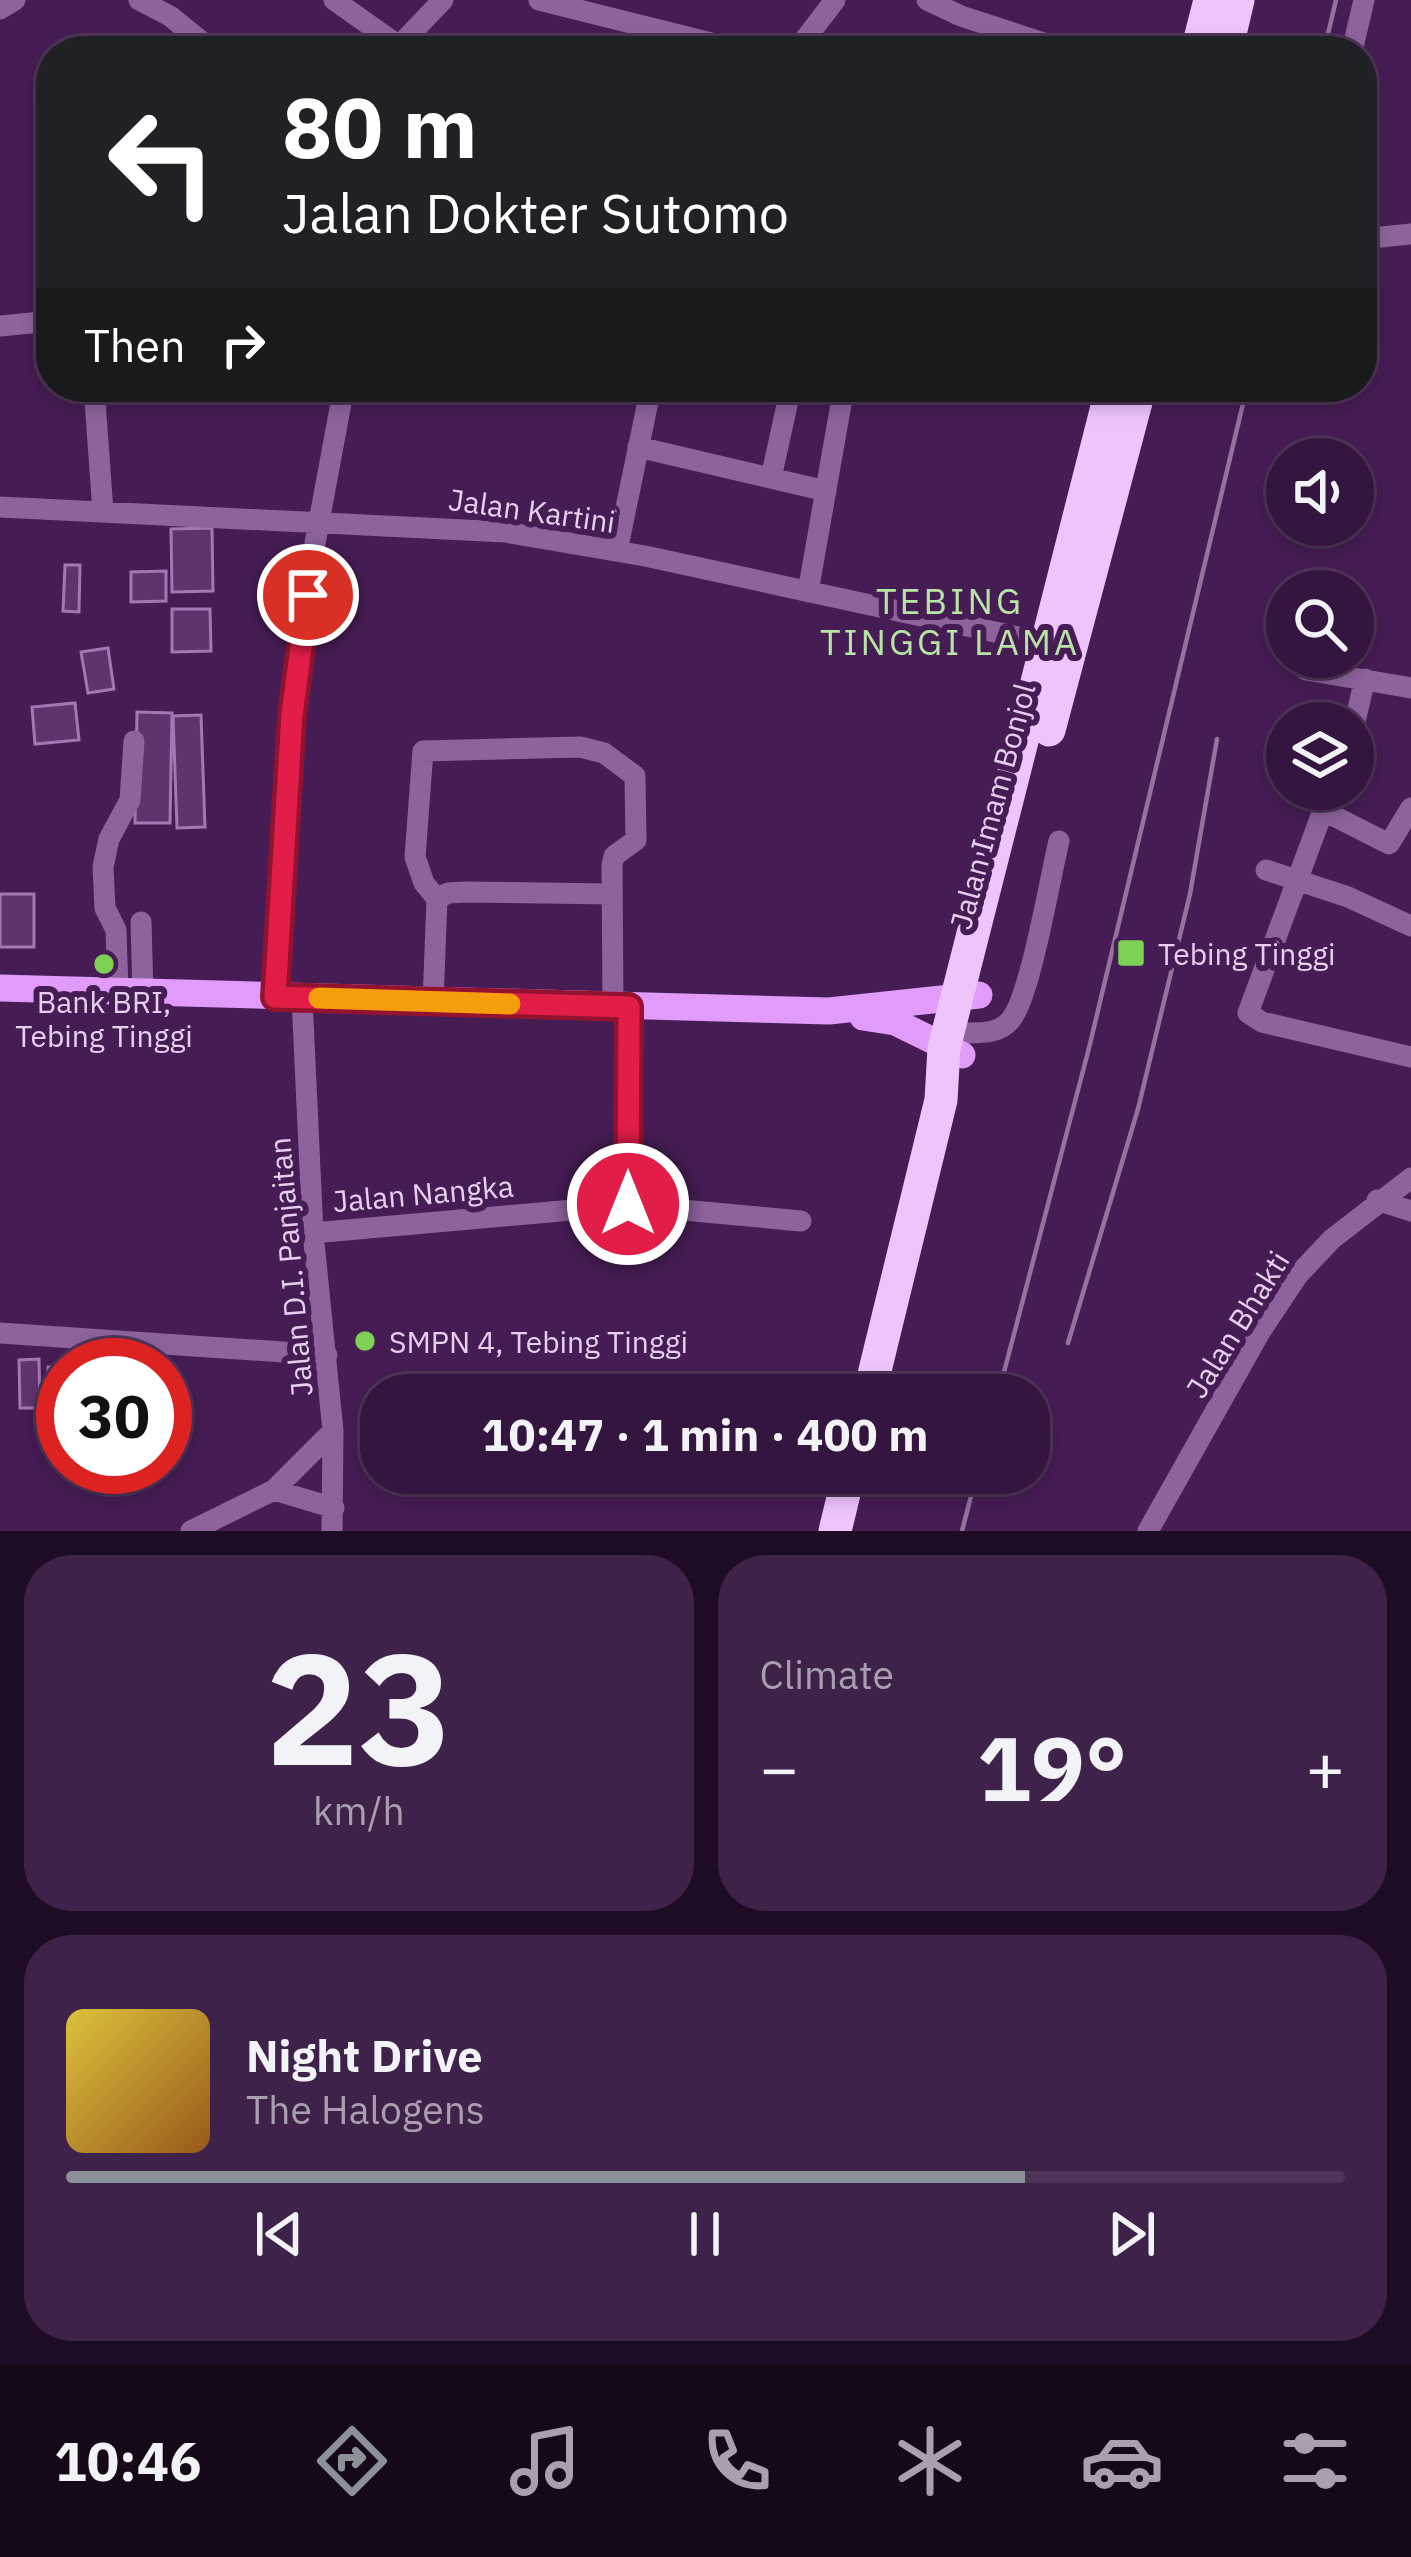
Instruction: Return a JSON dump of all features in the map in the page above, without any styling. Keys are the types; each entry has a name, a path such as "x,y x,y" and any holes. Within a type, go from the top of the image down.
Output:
{"highway":[{"path":"1201,36 1210,0"},
{"path":"1230,36 1238,0"},
{"name":"Jalan Imam Bonjol","path":"874,1374 1059,646 1109,402"},
{"name":"Jalan Imam Bonjol","path":"1059,646 1135,402"},
{"path":"835,1531 844,1494"}],"main road":[{"path":"0,988 830,1011 969,995"},
{"path":"830,1011 895,1022 958,1046"}],"street":[{"path":"0,9 15,0"},
{"path":"139,0 171,8 198,36"},
{"path":"334,0 383,36"},
{"path":"410,36 443,0"},
{"path":"539,0 683,36"},
{"path":"807,36 835,0"},
{"path":"927,0 1022,36"},
{"path":"1356,36 1364,0"},
{"path":"1377,237 1411,234"},
{"path":"0,326 36,322"},
{"path":"95,402 103,512"},
{"name":"Jalan D.I. Panjaitan","path":"332,1531 333,1431 327,1355 288,998 292,715 341,402"},
{"path":"617,551 648,402"},
{"path":"771,478 788,402"},
{"path":"808,592 841,402"},
{"path":"638,446 826,491"},
{"name":"Jalan Kartini","path":"0,507 505,532 617,551 1059,646"},
{"path":"1358,678 1411,688"},
{"path":"1360,702 1365,679"},
{"path":"130,993 105,908 103,868 109,838 130,800 134,741"},
{"path":"433,1002 437,899 424,883 415,857 423,751 580,747 604,753 630,770 635,776 635,840 614,856 612,894 628,1204"},
{"path":"1340,810 1384,844 1402,846 1411,808"},
{"path":"1323,810 1248,1012 1262,1022 1411,1057"},
{"path":"958,1046 1012,1018 1059,841"},
{"path":"1266,870 1348,897 1411,926"},
{"path":"437,899 464,892 612,894"},
{"path":"130,993 141,922"},
{"name":"Jalan Bhakti","path":"1148,1531 1298,1275 1331,1239 1411,1178"},
{"path":"1377,1200 1411,1211"},
{"name":"Jalan Nangka","path":"314,1233 628,1204 801,1221"},
{"path":"0,1333 327,1355"},
{"path":"191,1531 274,1490 333,1431"},
{"path":"274,1490 334,1508"}],"building":[{"path":"212,528 213,591 172,592 171,529"},
{"path":"65,565 80,565 79,612 63,611"},
{"path":"166,571 166,601 131,602 131,572"},
{"path":"172,609 210,609 211,651 172,652"},
{"path":"108,648 114,689 88,693 81,652"},
{"path":"75,703 79,740 35,744 32,707"},
{"path":"137,712 172,713 170,823 135,823"},
{"path":"201,715 205,827 177,828 173,716"},
{"path":"0,894 34,894 34,947 0,947"},
{"path":"36,1359 36,1408 20,1408 19,1360"}],"railway":[{"path":"1328,36 1336,0"},
{"path":"1004,1374 1089,1048 1243,402"},
{"path":"1068,1343 1138,1109 1190,894 1217,739"},
{"path":"962,1531 972,1494"}],"slow traffic":[{"path":"319,998 510,1004"}],"place":[{"name":"Tebing Tinggi","path":"1131,953"},
{"name":"Bank BRI, Tebing Tinggi","path":"104,964"},
{"name":"SMPN 4, Tebing Tinggi","path":"365,1341"}],"district":[{"name":"TEBING TINGGI LAMA","path":"950,620"}],"route":[{"path":"308,595 292,715 275,997 629,1007 628,1204"}]}
